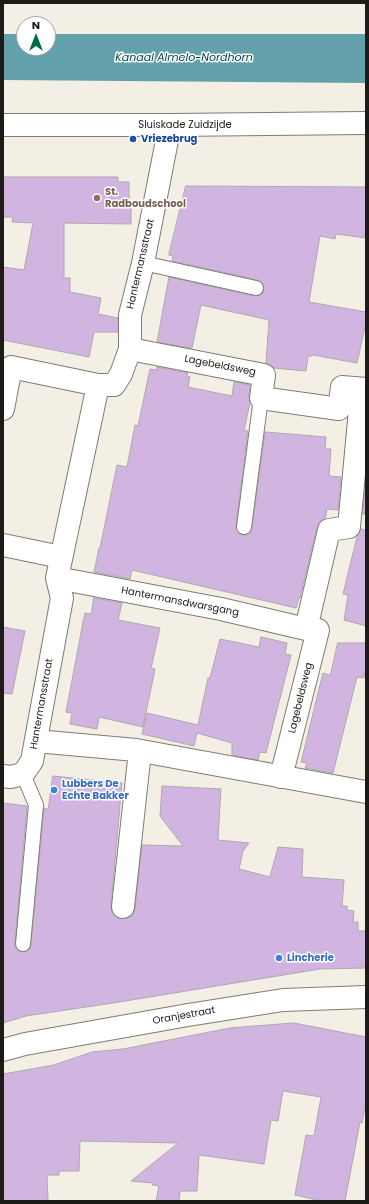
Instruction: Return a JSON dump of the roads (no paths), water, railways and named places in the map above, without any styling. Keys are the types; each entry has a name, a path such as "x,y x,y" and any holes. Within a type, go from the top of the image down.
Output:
{"street":[{"name":"Sluiskade Zuidzijde","path":"3,125 366,123"},
{"name":"Hantermansstraat","path":"3,409 12,367 98,385 114,385 121,374 130,349 130,315 170,125"},
{"name":"Lagebeldsweg","path":"130,349 264,375 261,398"},
{"name":"Hantermansstraat","path":"13,775 32,761 62,598 57,578 98,385"},
{"path":"261,398 339,409 342,387 364,389 349,527 329,530 304,628"},
{"path":"3,545 61,557"},
{"name":"Hantermansdwarsgang","path":"57,578 221,609 304,628"},
{"name":"Lagebeldsweg","path":"281,777 318,630 304,628"},
{"path":"36,741 140,750 366,792"},
{"path":"123,907 140,750"},
{"name":"Oranjestraat","path":"3,1050 33,1042 283,1000 366,997"}],"lane":[{"path":"142,263 256,288"},
{"path":"244,527 261,398"},
{"name":"Hantermansstraat","path":"13,775 36,805 23,944"}],"water":[{"name":"Kanaal Almelo-Nordhorn","path":"3,34 16,34 16,56 56,56 56,34 366,34 366,83 3,80"}],"place":[{"name":"Vriezebrug","path":"133,139"},
{"name":"St. Radboudschool","path":"97,198"},
{"name":"Lubbers De Echte Bakker","path":"54,790"},
{"name":"Lincherie","path":"279,958"}]}
